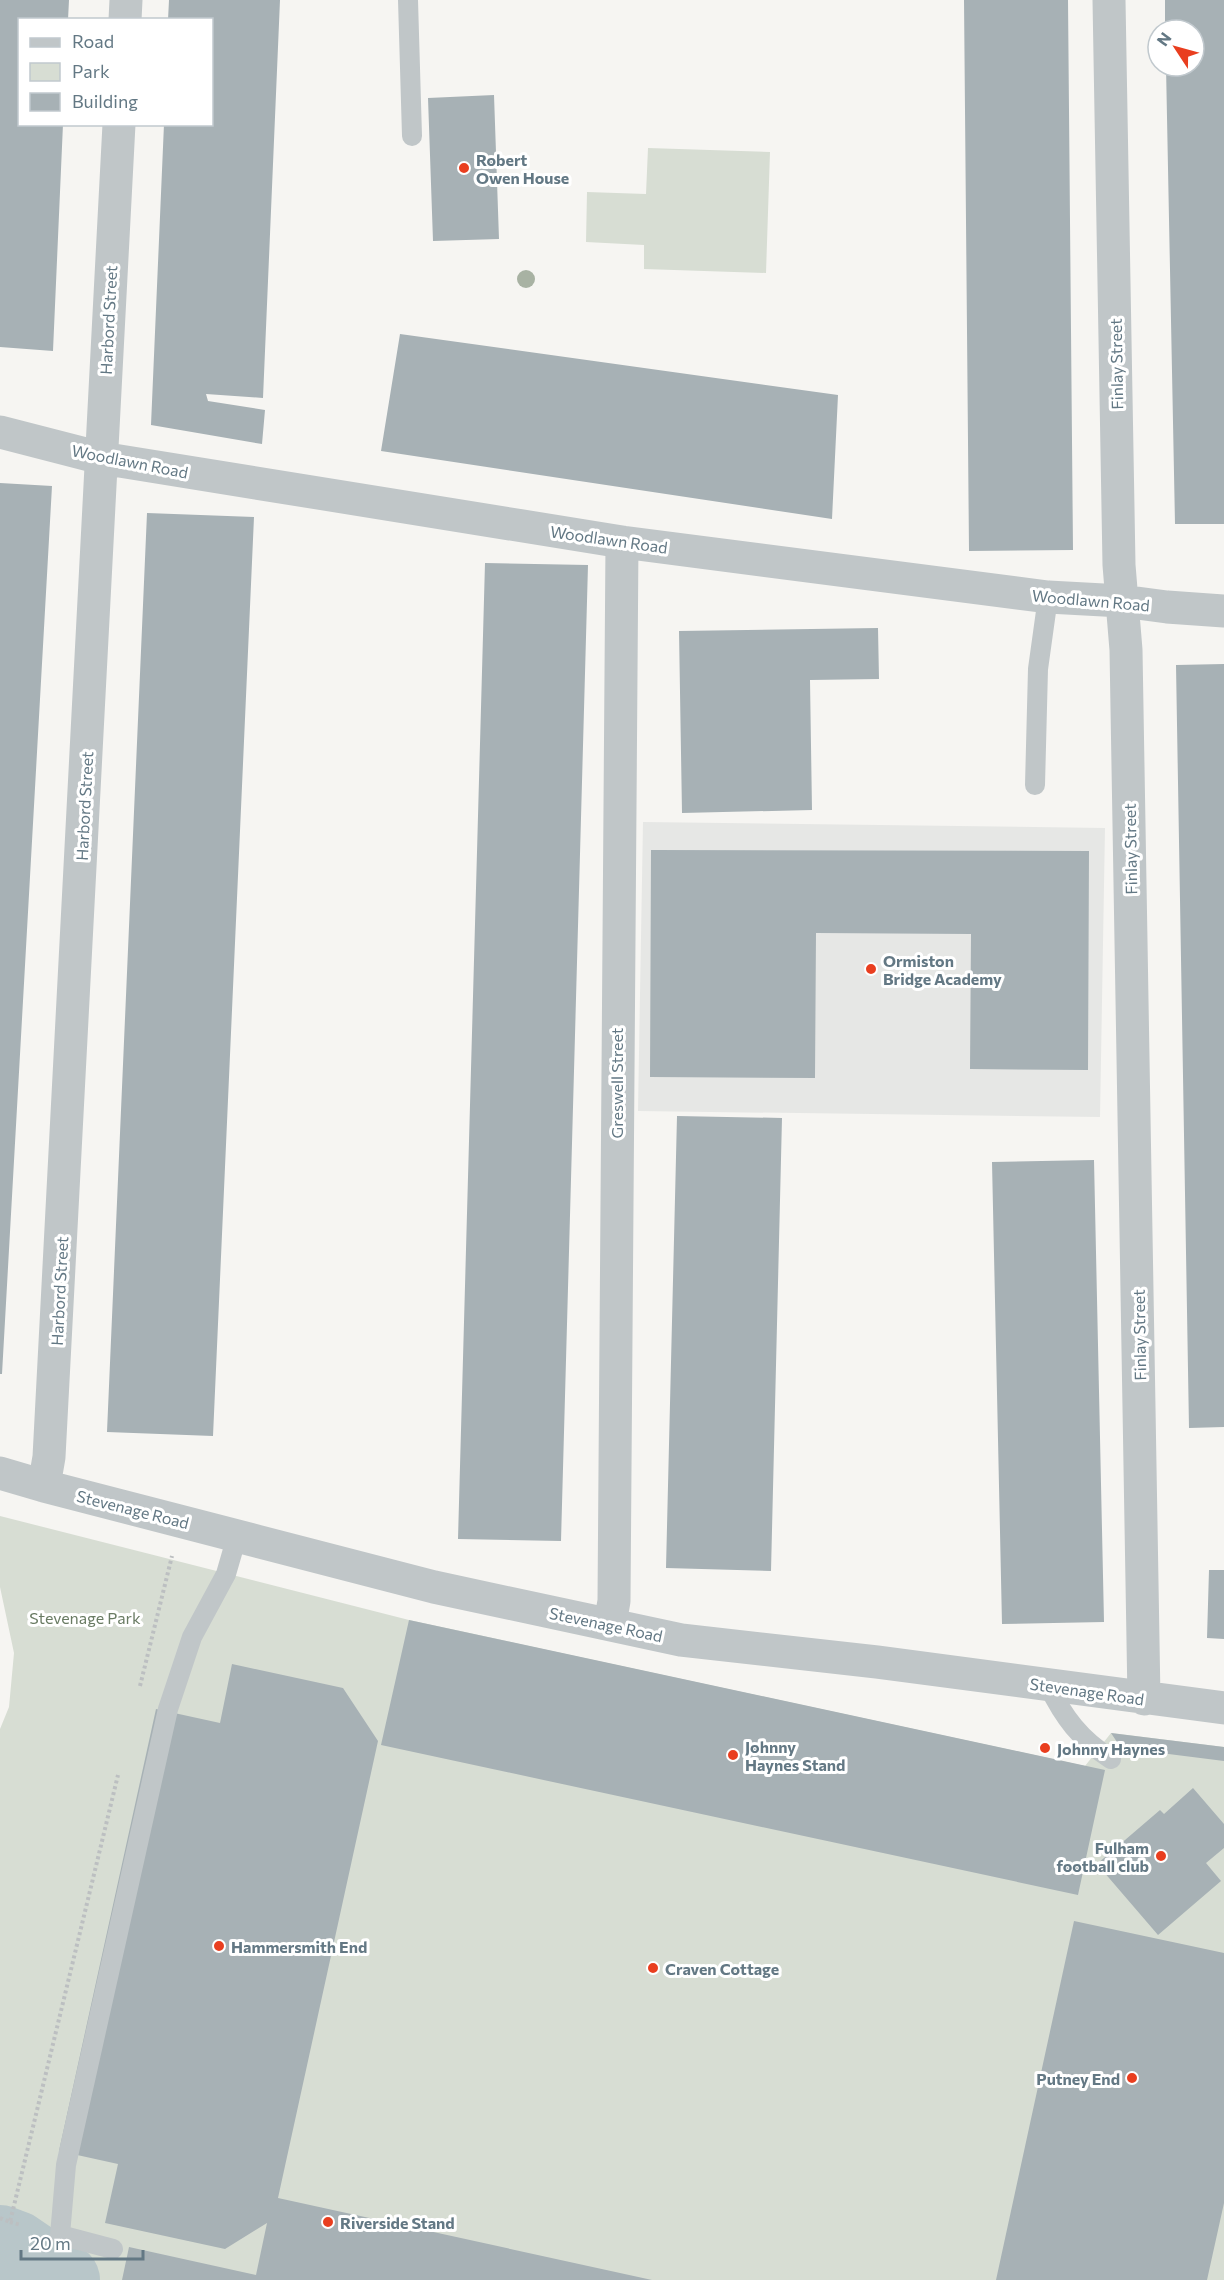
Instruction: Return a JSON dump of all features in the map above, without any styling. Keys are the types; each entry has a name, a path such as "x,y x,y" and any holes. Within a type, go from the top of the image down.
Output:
{"street":[{"path":"125,18 126,0"},
{"name":"Finlay Street","path":"1109,0 1119,565 1126,650 1144,1699"},
{"name":"Harbord Street","path":"44,1486 49,1457 52,1410 119,126"},
{"name":"Woodlawn Road","path":"0,432 101,458 622,542 1048,597 1122,601 1224,611"},
{"name":"Greswell Street","path":"610,1624 614,1601 616,1072 622,542"},
{"name":"Stevenage Road","path":"0,1473 434,1587 681,1640 877,1662 1224,1708"}],"lane":[{"path":"408,0 412,136"},
{"path":"1035,785 1038,669 1048,597"},
{"path":"113,2249 60,2235 66,2165 168,1709 192,1637 226,1574 237,1536"},
{"path":"1048,1685 1060,1712 1080,1735 1111,1760"}],"path":[{"path":"138,1693 180,1521"},
{"path":"10,2222 119,1774"},
{"path":"0,2218 21,2225"}],"shaded area":[{"name":"Ormiston Bridge Academy","path":"643,822 1105,828 1100,1117 638,1111"},
{"path":"0,2242 16,2248 63,2280 0,2280"}],"green space":[{"path":"648,148 770,152 766,273 644,269 644,245 586,242 587,192 646,194"},
{"name":"Craven Cottage","path":"0,1516 409,1620 1085,1766 1111,1733 1224,1747 1224,2280 63,2280 16,2248 0,2242 0,1729 9,1707 14,1653 0,1587"}],"building":[{"path":"0,0 69,0 68,18 18,18 18,126 63,126 53,351 0,347"},
{"path":"169,0 280,0 263,398 206,394 208,401 265,410 262,444 151,425 164,126 213,126 213,18 168,18"},
{"path":"964,0 1068,0 1073,550 969,551"},
{"path":"1165,0 1224,0 1224,524 1175,524 1166,78 1206,78 1206,18 1165,18"},
{"name":"Robert Owen House","path":"494,95 499,239 433,241 428,98"},
{"path":"400,334 838,395 832,519 381,451"},
{"path":"0,483 52,486 2,1374 0,1374"},
{"path":"147,513 254,517 213,1436 107,1432"},
{"path":"485,563 588,565 561,1541 458,1539"},
{"path":"878,628 879,679 810,680 812,810 682,813 679,631"},
{"path":"1224,664 1224,1427 1189,1428 1176,665"},
{"path":"651,850 1089,851 1088,1070 970,1069 971,934 816,933 815,1078 650,1077"},
{"path":"677,1116 782,1118 771,1571 666,1568"},
{"path":"1094,1160 1104,1622 1002,1624 992,1162"},
{"path":"1209,1570 1224,1570 1224,1639 1207,1638"},
{"name":"Johnny Haynes Stand","path":"409,1620 1105,1770 1078,1895 381,1745"},
{"name":"Hammersmith End","path":"232,1664 343,1688 378,1741 278,2198 652,2280 122,2280 129,2247 256,2275 267,2223 225,2249 105,2223 118,2164 59,2151 156,1709 220,1723"},
{"path":"1111,1733 1224,1747 1224,1761 1121,1748"},
{"name":"Fulham football club","path":"1193,1788 1224,1824 1224,1848 1206,1863 1221,1881 1158,1935 1097,1864 1160,1810 1164,1814"},
{"name":"Putney End","path":"1074,1921 1224,1953 1224,2203 1207,2280 996,2280"}],"waterway":[{"path":"0,2242 16,2248 63,2280"}],"place":[{"name":"Robert Owen House","path":"464,168"},
{"name":"Ormiston Bridge Academy","path":"871,969"},
{"name":"Johnny Haynes","path":"1045,1748"},
{"name":"Johnny Haynes Stand","path":"733,1755"},
{"name":"Fulham football club","path":"1161,1856"},
{"name":"Hammersmith End","path":"219,1946"},
{"name":"Craven Cottage","path":"653,1968"},
{"name":"Putney End","path":"1132,2078"},
{"name":"Riverside Stand","path":"328,2222"}],"park label":[{"name":"Stevenage Park","path":"85,1617"}]}
